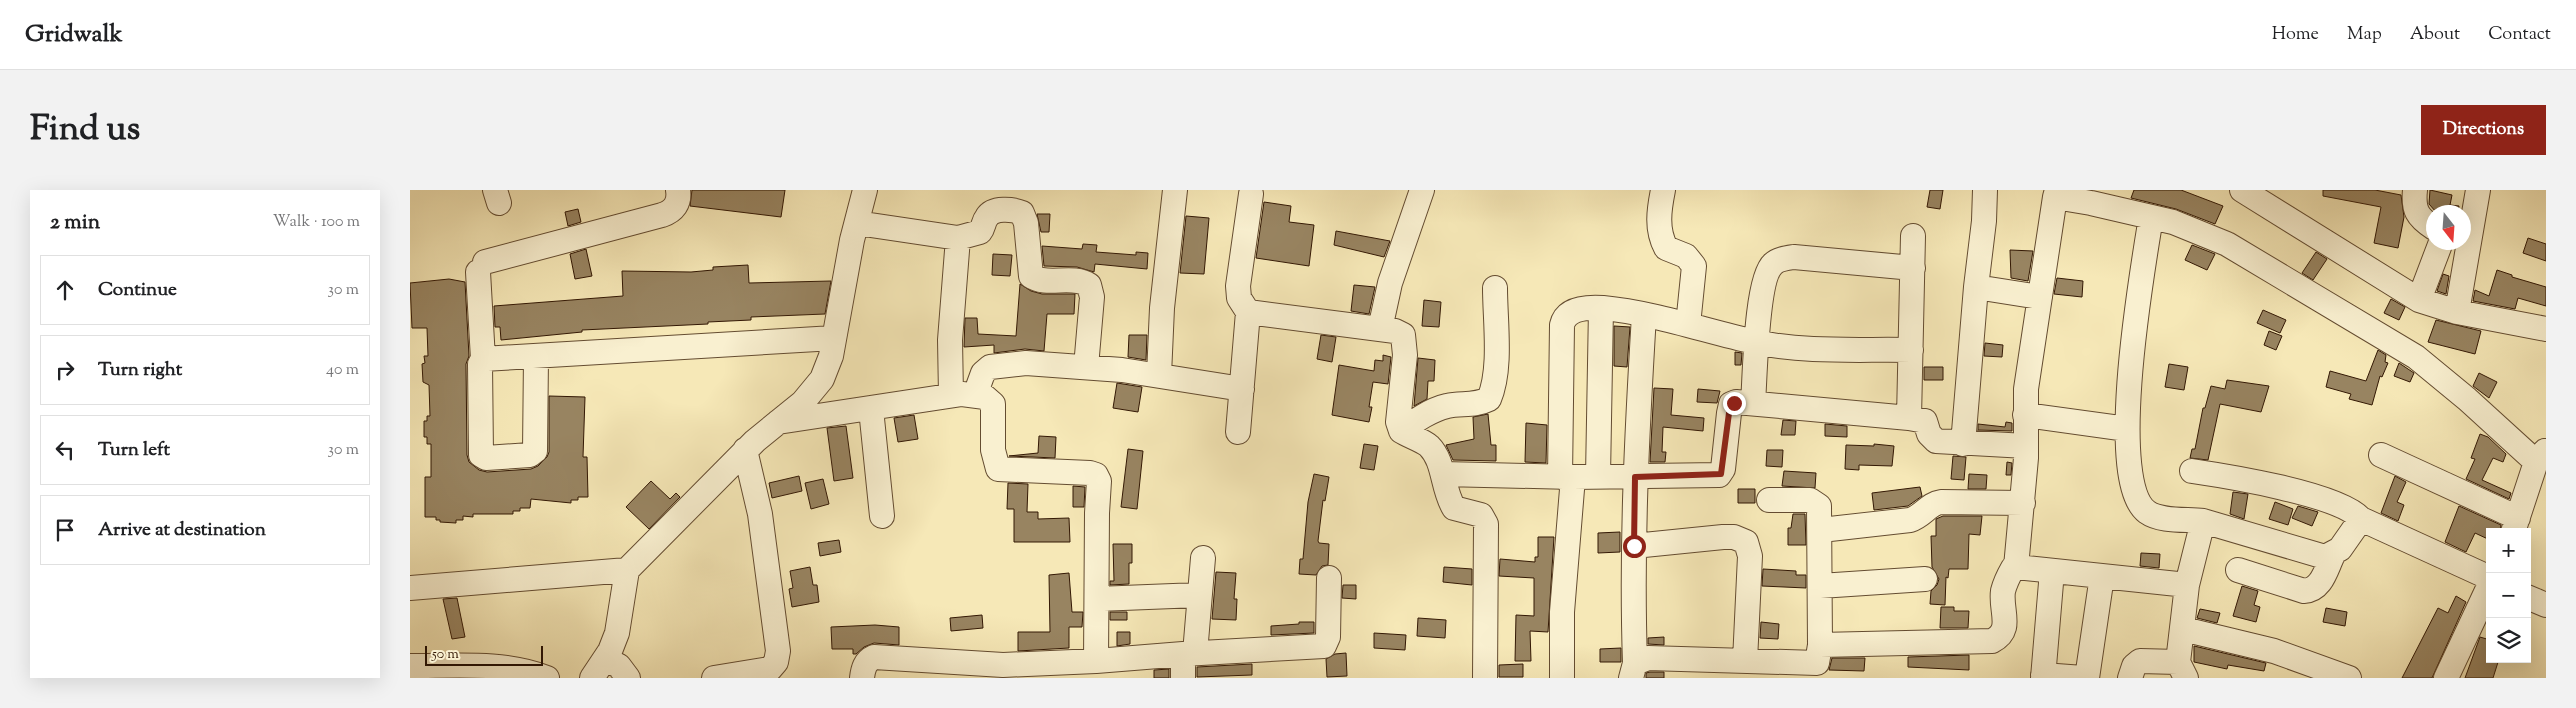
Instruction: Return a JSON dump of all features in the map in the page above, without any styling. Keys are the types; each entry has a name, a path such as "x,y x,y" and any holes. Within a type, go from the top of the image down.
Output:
{"street":[{"path":"536,357 535,451 530,455 486,458 481,455 482,267 662,215 676,206 678,190"},
{"path":"598,668 617,633 627,570 745,450 776,422 804,402 822,379 831,356 865,190"},
{"path":"1159,375 1162,308 1175,190"},
{"path":"1380,329 1390,283 1422,190"},
{"path":"1663,190 1659,218 1662,240 1666,248 1686,256 1694,266 1688,324"},
{"path":"1963,444 1976,287 1984,221 1985,190"},
{"path":"2243,190 2419,300 2457,312 2546,328"},
{"path":"2416,190 2414,205 2416,214 2426,222"},
{"path":"2457,312 2478,190"},
{"path":"1238,432 1248,312 1239,298 1238,286 1251,194"},
{"path":"1633,670 1648,658 1818,662 1992,641 2000,637 2005,630 2003,592 2013,568 2016,567 2023,503 2026,446 2026,388 2040,298 2043,262 2056,194 2174,222 2227,244 2416,357 2541,456 2515,525 2381,455"},
{"path":"951,395 950,340 975,237 980,232 988,215 993,212 1017,211 1025,217 1031,276 1040,280 1079,281 1089,285 1092,297 1086,366"},
{"path":"2150,217 2128,393 2127,430 2133,486 2146,511 2155,516 2203,521 2326,557 2333,555"},
{"path":"857,223 975,237"},
{"path":"1909,418 1913,236"},
{"path":"2419,300 2438,250"},
{"path":"1753,403 1756,342 1766,280 1771,265 1777,261 1794,257 1913,268"},
{"path":"1976,287 2040,298"},
{"path":"1401,430 1422,417 1444,407 1478,404 1489,399 1494,388 1496,372 1495,288"},
{"path":"1562,678 1562,612 1567,477 1560,342 1563,318 1571,312 1601,308 1688,324 1756,342 1831,349 1911,350"},
{"path":"1598,476 1601,308"},
{"path":"1248,312 1395,331 1403,335 1405,343 1398,422 1401,430 1427,444 1434,453 1443,474 1449,499 1454,508 1476,512 1481,515 1486,524 1486,678"},
{"path":"1633,670 1635,477 1644,315"},
{"path":"483,359 834,338"},
{"path":"975,395 983,373 990,367 1000,364 1086,366 1159,375 1242,389"},
{"path":"776,422 871,409 951,395 975,395 985,397 993,404 993,450 998,470 1090,473 1096,475 1099,481 1096,661"},
{"path":"1443,474 1635,477 1721,474 1731,404 1753,403 1909,418 1925,421 1928,434 1936,441 2026,446"},
{"path":"871,409 882,516"},
{"path":"2025,415 2127,430"},
{"path":"726,677 773,673 778,651 777,629 760,514 745,450"},
{"path":"2192,471 2246,479 2327,500 2355,511 2361,519 2486,576"},
{"path":"1769,500 1816,502 1819,506 1820,586 1818,662"},
{"path":"1820,530 1910,520 1924,514 1933,504 1941,502 2023,503"},
{"path":"2238,570 2304,591 2311,591 2319,585 2333,555 2340,549 2361,519"},
{"path":"2130,678 2134,666 2140,660 2182,670 2182,629 2187,585 2203,521"},
{"path":"1634,546 1723,537 1734,537 1746,542 1750,556 1745,661"},
{"path":"1184,678 1200,595 1203,558"},
{"path":"2016,567 2187,585"},
{"path":"410,588 627,570"},
{"path":"2052,571 2043,676 2085,678 2102,576"},
{"path":"862,678 864,666 868,660 874,657 1003,665 1096,661 1189,653 1324,646 1328,637 1329,578"},
{"path":"1820,586 1925,579"},
{"path":"2446,678 2486,593"},
{"path":"1097,599 1200,595"},
{"path":"2531,599 2546,605"},
{"path":"2182,629 2274,651 2349,678"},
{"path":"410,666 495,667 521,670 547,678"},
{"path":"598,668 619,666 628,678"}],"building":[{"path":"692,190 785,190 781,217 690,206"},
{"path":"1930,190 1943,190 1940,209 1927,207"},
{"path":"2134,190 2181,190 2223,206 2215,224 2176,209 2131,198"},
{"path":"2323,190 2375,190 2401,195 2404,217 2398,248 2374,243 2381,207 2323,196"},
{"path":"2430,190 2452,195 2450,205 2429,204"},
{"path":"1264,202 1291,206 1289,222 1314,225 1309,266 1256,258"},
{"path":"578,209 581,222 568,226 565,212"},
{"path":"1037,214 1050,214 1049,232 1041,232"},
{"path":"1186,216 1209,218 1204,274 1180,273"},
{"path":"1336,231 1390,241 1384,257 1334,245"},
{"path":"2528,238 2546,244 2546,261 2523,253"},
{"path":"1083,244 1097,245 1096,252 1136,255 1136,252 1148,253 1147,269 1095,264 1094,272 1077,267 1044,266 1042,246 1082,249"},
{"path":"2192,245 2215,254 2207,270 2185,260"},
{"path":"586,249 592,276 575,279 570,254"},
{"path":"2010,250 2033,251 2028,281 2011,278"},
{"path":"2316,252 2327,259 2313,280 2302,273"},
{"path":"993,254 1012,255 1010,276 992,275"},
{"path":"748,265 749,283 831,281 825,314 751,317 751,320 708,322 708,324 582,330 582,332 501,340 500,327 495,327 494,306 623,296 622,271 691,272 713,270 713,267"},
{"path":"2497,270 2512,275 2512,277 2546,287 2546,306 2518,298 2515,309 2473,301 2475,290 2489,296"},
{"path":"2443,274 2449,276 2446,294 2437,291"},
{"path":"2057,278 2083,281 2082,297 2054,294"},
{"path":"449,279 465,282 469,356 466,364 467,455 469,462 479,470 487,472 531,469 538,466 547,457 549,452 549,396 585,397 583,457 587,457 588,497 578,497 578,500 571,500 571,503 531,499 530,508 520,508 520,511 513,511 513,514 473,514 473,517 463,516 463,520 456,520 456,523 440,522 440,520 436,520 436,517 425,517 425,477 431,477 431,444 427,444 427,437 424,437 424,421 427,421 427,416 430,416 429,385 423,382 422,364 425,363 424,356 428,356 427,328 412,328 410,283"},
{"path":"1020,284 1031,291 1042,294 1075,294 1074,314 1047,314 1044,351 1025,349 994,353 994,345 964,347 965,318 977,318 978,334 1016,336"},
{"path":"1354,285 1375,287 1369,314 1351,311"},
{"path":"2391,299 2405,307 2399,320 2384,313"},
{"path":"1424,300 1441,302 1439,327 1422,326"},
{"path":"2263,310 2286,320 2280,333 2257,323"},
{"path":"2436,320 2481,331 2475,354 2428,342"},
{"path":"1614,326 1630,327 1627,367 1614,366"},
{"path":"2269,331 2282,336 2276,350 2264,345"},
{"path":"1129,335 1147,335 1146,360 1128,357"},
{"path":"1321,335 1336,337 1332,362 1317,359"},
{"path":"1985,343 2003,345 2002,357 1984,356"},
{"path":"2378,350 2386,355 2385,362 2388,363 2382,377 2380,376 2372,405 2349,399 2351,394 2326,387 2330,371 2366,381"},
{"path":"1735,352 1742,353 1741,365 1735,365"},
{"path":"1383,355 1391,357 1388,384 1373,382 1369,422 1332,415 1339,365 1374,371 1375,360 1383,361"},
{"path":"1418,358 1435,360 1434,381 1428,381 1427,399 1414,406"},
{"path":"2399,363 2414,373 2410,382 2394,376"},
{"path":"2169,364 2188,367 2184,390 2165,387"},
{"path":"1924,367 1943,367 1943,380 1924,380"},
{"path":"2479,373 2497,382 2489,398 2473,386"},
{"path":"2227,380 2269,386 2261,412 2220,404 2208,460 2190,458 2192,449 2195,449 2203,408 2205,408 2211,386 2225,389"},
{"path":"1117,383 1142,387 1138,412 1113,408"},
{"path":"1654,388 1673,389 1671,415 1704,418 1703,431 1663,427 1662,452 1666,452 1665,462 1650,462"},
{"path":"1698,389 1720,391 1717,403 1697,402"},
{"path":"1488,414 1491,445 1496,445 1496,461 1453,460 1446,445 1474,439 1473,417"},
{"path":"914,415 918,439 898,442 894,418"},
{"path":"1783,420 1796,421 1795,435 1781,435"},
{"path":"2006,422 2012,423 2012,431 1978,430 1978,424 2005,427"},
{"path":"1526,423 1547,425 1546,463 1525,462"},
{"path":"1825,424 1847,426 1847,437 1825,436"},
{"path":"846,426 853,478 834,481 827,428"},
{"path":"2480,434 2488,437 2506,454 2503,462 2493,458 2482,480 2511,493 2509,499 2466,479 2475,459 2471,458"},
{"path":"1039,436 1056,437 1055,458 1009,456 1038,453"},
{"path":"1364,444 1378,446 1374,470 1360,468"},
{"path":"1874,444 1894,446 1892,466 1859,465 1859,470 1845,469 1846,445 1874,446"},
{"path":"1128,449 1143,451 1137,509 1121,507"},
{"path":"1767,450 1783,450 1782,467 1766,466"},
{"path":"1953,456 1966,457 1964,480 1951,479"},
{"path":"2007,462 2012,463 2011,475 2006,475"},
{"path":"1784,471 1816,473 1815,488 1782,486"},
{"path":"1314,474 1329,477 1325,501 1323,500 1318,541 1319,543 1329,544 1328,565 1322,566 1316,575 1299,574 1300,559 1303,559 1308,502"},
{"path":"1969,474 1987,475 1986,489 1968,489"},
{"path":"799,476 802,491 772,498 769,483"},
{"path":"2395,476 2406,482 2397,502 2404,505 2398,521 2381,513"},
{"path":"823,479 829,504 811,509 805,483"},
{"path":"651,481 670,499 676,493 680,497 649,529 626,507"},
{"path":"1008,483 1028,484 1027,512 1038,512 1038,519 1069,518 1070,542 1014,542 1014,509 1007,509"},
{"path":"1073,486 1085,487 1084,507 1073,507"},
{"path":"1920,487 1922,496 1908,506 1874,510 1872,493"},
{"path":"1738,489 1755,489 1755,503 1738,503"},
{"path":"2233,492 2248,494 2244,519 2230,514"},
{"path":"2275,502 2293,509 2288,525 2269,519"},
{"path":"2298,506 2318,512 2312,526 2292,518"},
{"path":"2459,506 2501,525 2501,528 2486,528 2486,538 2475,533 2466,552 2445,542"},
{"path":"1793,514 1805,514 1806,545 1788,545 1788,528 1791,528"},
{"path":"1943,516 1982,516 1980,535 1969,534 1968,569 1949,569 1948,578 1946,577 1945,605 1930,604 1931,591 1937,585 1939,579 1932,567 1931,536 1936,536 1936,519"},
{"path":"1620,532 1620,552 1598,553 1598,533"},
{"path":"1538,537 1554,537 1548,632 1530,631 1531,661 1515,661 1516,615 1534,616 1534,578 1499,576 1500,559 1535,562 1535,557 1538,557"},
{"path":"839,540 841,552 820,556 818,543"},
{"path":"1113,544 1132,544 1132,563 1129,563 1129,584 1110,585 1110,581 1114,581"},
{"path":"2141,553 2160,554 2159,568 2140,566"},
{"path":"810,567 813,585 817,585 819,602 792,607 789,589 793,588 790,571"},
{"path":"1444,567 1472,569 1472,585 1443,582"},
{"path":"1763,569 1796,571 1796,575 1806,575 1806,588 1762,586"},
{"path":"1216,572 1236,573 1234,599 1237,599 1236,620 1212,619"},
{"path":"1069,573 1072,612 1083,612 1082,627 1069,627 1069,648 1018,651 1018,632 1050,632 1049,575"},
{"path":"1343,585 1356,585 1356,599 1342,598"},
{"path":"2242,586 2258,591 2254,605 2260,607 2256,622 2233,616"},
{"path":"2456,596 2466,602 2432,678 2402,678 2438,608 2448,613"},
{"path":"457,598 465,637 452,639 443,599"},
{"path":"1941,607 1954,607 1954,611 1969,611 1968,628 1940,628"},
{"path":"2326,608 2347,612 2345,626 2323,622"},
{"path":"2200,609 2220,613 2217,623 2197,618"},
{"path":"1110,612 1127,612 1127,620 1110,620"},
{"path":"982,615 983,628 951,631 950,618"},
{"path":"1418,618 1446,620 1445,638 1417,636"},
{"path":"1299,622 1314,622 1314,633 1271,635 1271,626 1299,624"},
{"path":"1761,622 1779,624 1778,639 1760,638"},
{"path":"875,625 899,627 899,645 874,643 864,647 856,654 853,654 853,649 832,649 831,627"},
{"path":"1117,632 1130,632 1130,644 1117,646"},
{"path":"1374,633 1406,635 1405,650 1374,648"},
{"path":"1664,637 1664,645 1648,644 1648,638"},
{"path":"2480,637 2486,639 2486,663 2498,663 2493,678 2465,678"},
{"path":"2194,646 2266,663 2264,671 2228,665 2227,669 2194,662"},
{"path":"1621,648 1621,662 1600,662 1600,649"},
{"path":"1346,653 1347,676 1327,677 1326,659 1335,654"},
{"path":"1969,655 1969,670 1908,667 1908,657"},
{"path":"1832,658 1865,658 1864,671 1829,670"},
{"path":"1252,664 1252,675 1197,677 1197,667"},
{"path":"1523,664 1523,677 1499,677 1499,665"},
{"path":"1169,669 1169,678 1154,678 1154,670"},
{"path":"1664,672 1664,678 1646,678 1646,673"}],"route":[{"path":"1634,546 1635,477 1715,476 1721,474 1729,413 1731,404 1734,403"}]}
